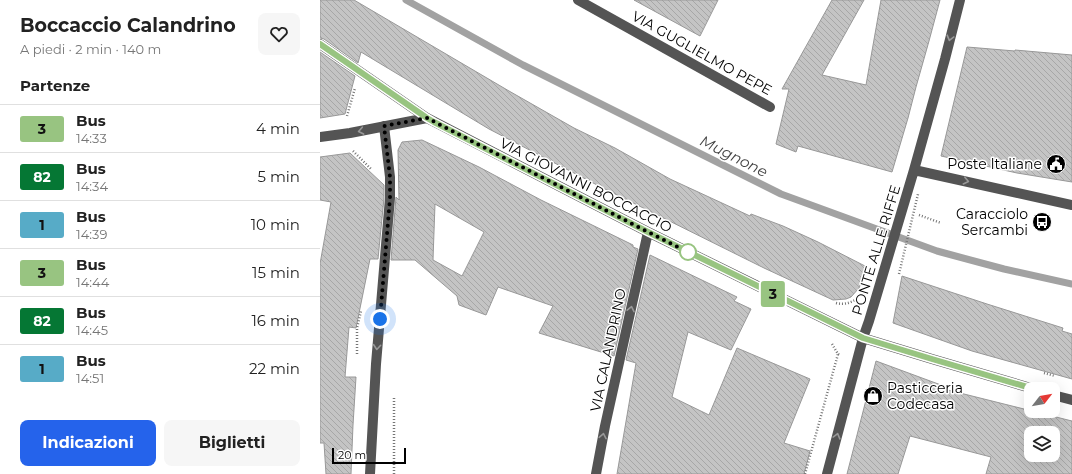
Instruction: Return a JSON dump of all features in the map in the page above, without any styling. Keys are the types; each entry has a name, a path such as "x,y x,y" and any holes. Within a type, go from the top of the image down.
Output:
{"street":[{"name":"VIA GUGLIELMO PEPE","path":"578,0 770,107"},
{"name":"PONTE ALLE RIFFE","path":"827,474 863,338 903,210 913,193 914,170 960,0"},
{"name":"VIA GIOVANNI BOCCACCIO","path":"320,44 427,118 648,232 863,338 1024,386"},
{"path":"320,137 350,133 427,118"},
{"path":"370,474 376,364 390,198 390,177 384,126"},
{"path":"914,170 1072,206"},
{"name":"VIA CALANDRINO","path":"596,474 648,232"},
{"path":"1060,397 1072,400"}],"path":[{"path":"347,117 355,88"},
{"path":"899,274 913,193"},
{"path":"903,210 941,222"},
{"path":"805,474 838,354"},
{"path":"1041,372 1057,377"}],"building":[{"path":"320,0 354,0 574,128 615,148 670,179 750,216 751,214 783,226 865,266 859,288 851,297 833,300 764,268 599,186 489,129 361,52 358,63 324,39 320,38"},
{"path":"634,0 718,0 700,36"},
{"path":"832,0 864,0 822,75 866,85 881,0 940,0 892,172 798,146 796,152 776,144 789,89 782,89"},
{"path":"967,47 1072,55 1072,182 1017,173 941,156"},
{"path":"320,52 355,76 345,114 320,118"},
{"path":"422,140 479,167 541,200 633,245 633,247 638,249 614,356 539,333 553,306 498,287 486,315 459,305 457,296 415,260 391,260 396,197 399,200 398,150 402,142","holes":["435,204 484,232 462,276 433,260"]},
{"path":"350,153 384,185 384,198 378,259 370,259 356,328 349,327 345,377 356,377 351,474 326,474 324,443 320,443 320,264 331,202 320,200 320,157"},
{"path":"650,255 737,297 734,301 751,309 731,350 688,332 672,397 709,415 737,348 810,379 784,443 810,451 804,474 617,474 636,363 626,360"},
{"path":"902,276 1063,328 1062,331 1072,334 1072,379 972,351 893,323"},
{"path":"876,361 941,385 940,388 1024,409 1024,418 1060,418 1072,421 1072,474 986,474 991,457 910,436 898,474 847,474"}],"waterway":[{"name":"Mugnone","path":"406,0 523,65 781,194 937,251 1004,269 1072,284"}],"bus line":[{"name":"3","path":"320,44 434,122 648,232 863,338 1024,386"}],"place":[{"name":"Poste Italiane","path":"1056,164"},
{"name":"Caracciolo Sercambi","path":"1042,222"},
{"name":"Pasticceria Codecasa","path":"873,396"}],"route":[{"path":"380,319 390,198 390,177 384,126 427,118 688,252"}]}
